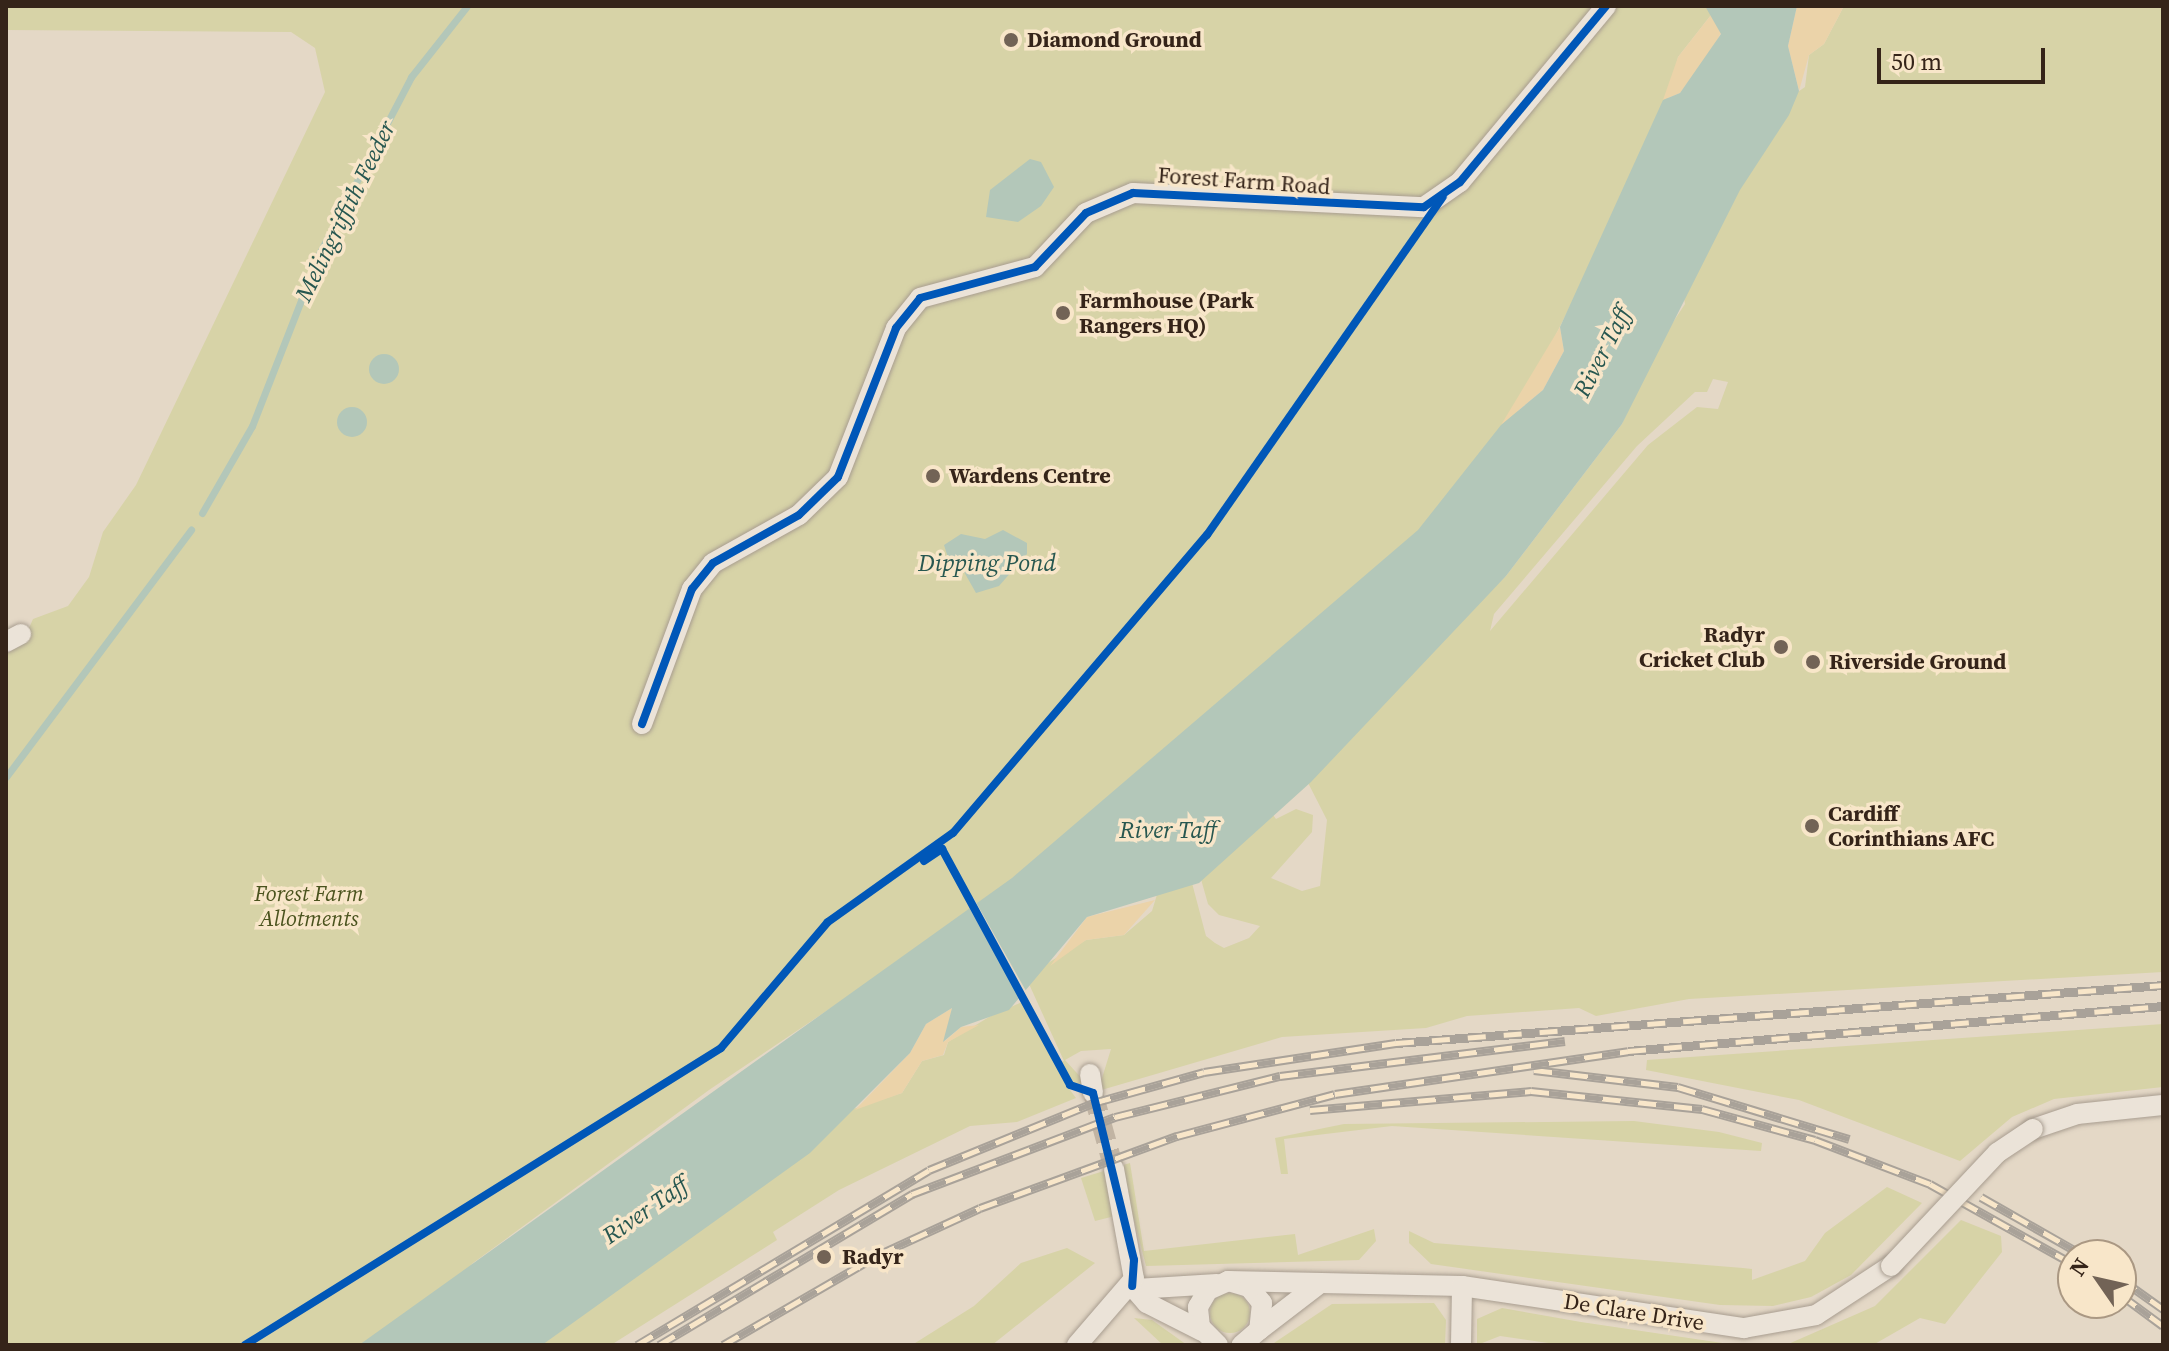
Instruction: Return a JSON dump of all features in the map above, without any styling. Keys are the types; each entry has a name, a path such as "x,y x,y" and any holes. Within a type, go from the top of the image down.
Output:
{"street":[{"name":"Forest Farm Road","path":"642,724 692,589 713,563 799,515 838,477 896,328 920,298 1035,267 1099,203 1133,193 1424,207 1460,182 1606,6"},
{"name":"De Clare Drive","path":"1134,1287 1222,1282 1462,1286 1766,1336 1835,1307 1891,1266 1997,1153 2033,1129 2077,1114 2163,1105"},
{"path":"1077,1345 1134,1287 1134,1260 1114,1169"},
{"path":"1208,1339 1198,1307 1222,1282 1257,1294 1252,1339"},
{"path":"1252,1339 1319,1284"},
{"path":"1461,1345 1462,1286"},
{"path":"1134,1287 1208,1339"}],"green space":[{"name":"Forest Farm Allotments","path":"6,6 1709,6 1711,15 1678,57 1663,119 1505,437 1461,481 1430,527 1024,878 709,1090 473,1263 397,1345 6,1345 6,654 22,644 33,619 68,606 89,577 103,532 136,485 325,92 315,48 291,32 6,30"},
{"path":"1844,6 2163,6 2163,972 1689,999 1596,1016 1579,1008 1467,1016 1426,1028 1282,1037 1098,1091 1111,1049 1081,1051 1065,1060 1085,1082 1070,1090 1076,1098 1017,1122 970,1126 839,1190 773,1232 777,1240 611,1345 517,1345 841,1113 902,1093 922,1061 944,1055 948,1042 989,1017 1022,1002 1057,1063 1064,1061 1029,984 1038,969 1086,940 1124,935 1152,911 1159,888 1192,883 1206,936 1224,948 1249,938 1260,926 1219,915 1208,904 1195,858 1268,808 1276,819 1296,809 1313,815 1312,832 1271,878 1302,891 1320,886 1327,820 1302,771 1506,576 1622,424 1652,354 1685,304 1682,287 1789,98 1805,87 1809,55 1824,44","holes":["1713,379 1728,382 1718,409 1697,407 1648,445 1490,631 1494,614 1637,446 1695,392 1707,392"]},
{"path":"2163,1024 2163,1087 2054,1099 2012,1117 1960,1161 1799,1100 1646,1070 1647,1060"},
{"path":"1634,1121 1719,1132 1762,1143 1761,1151 1392,1126 1284,1139 1288,1174 1281,1174 1275,1138 1344,1124"},
{"path":"1130,1163 1144,1251 1295,1234 1298,1255 1374,1229 1376,1241 1359,1260 1146,1266 1120,1166"},
{"path":"1104,1171 1115,1216 1095,1221 1081,1178"},
{"path":"1887,1187 1922,1203 1851,1275 1811,1297 1773,1306 1720,1305 1431,1264 1409,1243 1409,1231 1434,1243 1752,1269 1752,1280 1805,1261 1825,1233"},
{"path":"1961,1220 2001,1236 2002,1252 1945,1324 1920,1318 1873,1345 1786,1345 1875,1306"},
{"path":"1067,1248 1095,1263 992,1345 912,1345 974,1306 1021,1263"},
{"path":"1230,1293 1244,1299 1250,1313 1244,1327 1230,1333 1216,1327 1210,1313 1216,1299"},
{"path":"1434,1303 1446,1320 1445,1345 1271,1345 1332,1304"},
{"path":"1502,1308 1736,1345 1562,1345 1500,1336 1477,1345 1477,1319"},
{"path":"1134,1318 1152,1320 1187,1345 1163,1345"}],"sand":[{"path":"1797,6 1844,6 1824,44 1809,55 1799,91 1788,46"},
{"path":"1711,15 1721,33 1710,53 1680,93 1663,100 1678,57"},
{"path":"1560,327 1564,351 1543,390 1501,425"},
{"path":"1155,900 1124,935 1086,940 1050,966 1087,917"},
{"path":"952,1008 945,1041 961,1027 979,1025 948,1042 943,1055 922,1061 902,1093 855,1110 910,1053 926,1024"}],"water":[{"name":"River Taff","path":"1705,6 1797,6 1788,46 1799,91 1789,115 1740,190 1622,424 1506,576 1311,782 1199,883 1087,917 1009,1010 961,1027 943,1042 952,1008 926,1024 910,1053 810,1153 542,1345 359,1345 1012,878 1418,530 1501,425 1543,390 1564,351 1560,327 1663,100 1680,93 1721,34"},
{"path":"1030,159 1041,162 1054,187 1041,206 1018,222 986,217 990,190"},
{"path":"384,354 395,358 399,369 395,380 384,384 373,380 369,369 373,358"},
{"path":"352,407 363,411 367,422 363,433 352,437 341,433 337,422 341,411"},
{"name":"Dipping Pond","path":"1003,530 1027,543 1027,554 999,586 976,593 963,570 951,567 944,545 961,534 985,539"}],"pier":[{"path":"973,897 1030,998 1024,1005 966,902"}],"waterway":[{"name":"Melingriffith Feeder","path":"202,513 252,426 320,252 411,77 467,6"},
{"name":"Melingriffith Feeder","path":"6,777 191,530"}],"tunnel":[{"path":"1093,1093 1114,1169"}],"railway":[{"path":"637,1345 929,1170 1093,1103 1204,1072 1396,1043 2163,985"},
{"path":"723,1345 878,1255 980,1208 1177,1136 1335,1094 1628,1051 2163,1006"},
{"path":"659,1345 912,1194 1115,1117 1280,1076 1565,1041"},
{"path":"1534,1070 1678,1087 1849,1139"},
{"path":"1310,1110 1531,1091 1702,1109 1815,1140 1930,1184 2057,1255"},
{"path":"1981,1197 2057,1240"},
{"path":"2137,1290 2163,1309"},
{"path":"2137,1307 2163,1326"}],"cycle path":[{"path":"642,724 692,589 713,563 799,515 838,477 896,328 920,298 1035,267 1086,213 1133,193 1424,207 1460,182 1606,6"},
{"path":"245,1345 721,1048 828,922 953,833 1207,535 1443,197"},
{"path":"924,861 942,849 1070,1085 1093,1093 1134,1260 1132,1286"}],"place":[{"name":"Diamond Ground","path":"1011,40"},
{"name":"Farmhouse (Park Rangers HQ)","path":"1063,313"},
{"name":"Wardens Centre","path":"933,476"},
{"name":"Radyr Cricket Club","path":"1781,647"},
{"name":"Riverside Ground","path":"1813,662"},
{"name":"Cardiff Corinthians AFC","path":"1812,826"},
{"name":"Radyr","path":"824,1257"}]}
